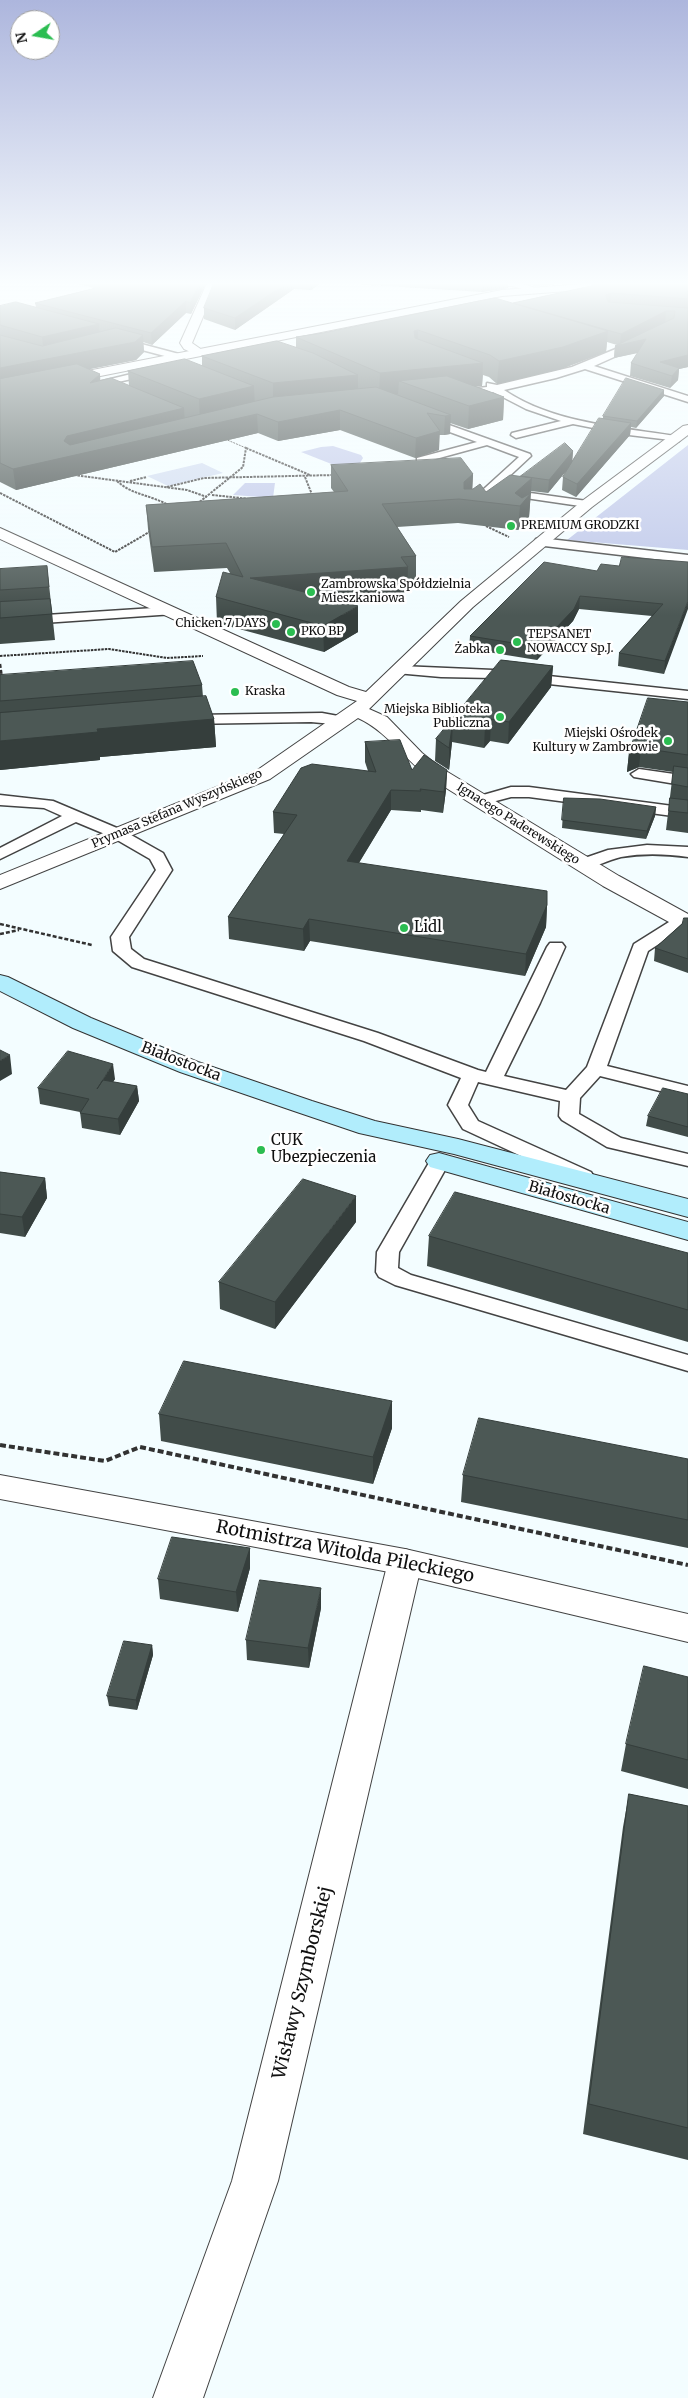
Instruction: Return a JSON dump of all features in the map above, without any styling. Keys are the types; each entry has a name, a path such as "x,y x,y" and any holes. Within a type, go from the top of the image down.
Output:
{"main road":[{"name":"Białostocka","path":"0,982 82,1023 189,1067 368,1127 458,1147 596,1182 688,1208"},
{"name":"Białostocka","path":"368,1127 440,1161 688,1231"}],"street":[{"name":"Prymasa Stefana Wyszyńskiego","path":"0,883 262,775 357,710 468,604 536,546 587,504 682,434"},
{"name":"Ignacego Paderewskiego","path":"0,533 343,691 357,710 380,721 415,757 434,772 482,800 582,864 685,922"},
{"name":"Rotmistrza Witolda Pileckiego","path":"0,1486 405,1562 688,1628"},
{"name":"Wisławy Szymborskiej","path":"178,2398 255,2181 405,1562"}],"lane":[{"path":"446,394 457,393"},
{"path":"501,393 516,402 572,421 682,434"},
{"path":"669,393 688,399"},
{"path":"414,416 526,456 468,509"},
{"path":"516,435 572,421"},
{"path":"421,460 488,442"},
{"path":"489,490 587,504"},
{"path":"532,508 544,498"},
{"path":"536,546 688,559"},
{"path":"0,622 168,611"},
{"path":"401,670 441,674 493,674 688,695"},
{"path":"482,688 493,674"},
{"path":"173,721 222,717 259,719 322,716 357,710"},
{"path":"639,774 688,781"},
{"path":"482,800 511,792 529,792 688,813"},
{"path":"0,800 47,804 118,834 157,856 164,870 120,937 122,951 138,963 371,1036 482,1078 570,1097"},
{"path":"0,854 75,816"},
{"path":"582,864 605,854 624,851 662,848 688,852"},
{"path":"685,922 640,948 596,1069 570,1097 569,1116 614,1143 688,1160"},
{"path":"556,947 531,1003 482,1078 458,1105 470,1125 596,1182"},
{"path":"596,1069 688,1092"},
{"path":"440,1161 388,1252 387,1272 403,1280 688,1363"}],"path":[{"path":"222,438 313,476"},
{"path":"194,506 211,495 243,467 246,448"},
{"path":"73,469 82,476"},
{"path":"73,475 187,490 207,497"},
{"path":"167,487 204,478 342,475"},
{"path":"126,482 147,477"},
{"path":"305,477 313,498"},
{"path":"116,481 125,490 163,501 174,510"},
{"path":"0,493 115,552 156,528"},
{"path":"211,495 258,500"},
{"path":"482,524 525,544 520,547 536,546"},
{"path":"0,656 109,649 167,658 206,656"},
{"path":"0,664 2,681"},
{"path":"0,924 122,951"},
{"path":"0,934 22,929"},
{"path":"0,1445 105,1461 140,1448 688,1564"}],"shaded area":[{"path":"688,445 688,550 567,540"},
{"path":"333,446 361,455 363,458 360,463 339,467 301,452 321,447"},
{"path":"202,463 223,473 168,486 147,476"},
{"path":"245,483 275,483 273,498 233,495"}],"building":[{"path":"0,393 147,393 184,408 67,436 64,441 70,445 273,397 315,393 392,393 451,415 427,413 440,431 416,438 340,410 278,422 257,414 13,469 0,463"},
{"path":"184,393 225,393 199,399"},
{"path":"432,393 493,393 504,397 469,406"},
{"path":"617,393 661,393 637,421 603,416"},
{"path":"599,418 631,423 577,484 563,477"},
{"path":"565,443 573,451 549,480 521,476"},
{"path":"461,458 473,474 464,482 464,489 473,489 480,484 486,492 510,475 532,478 515,493 522,498 531,493 520,506 459,499 382,504 416,556 401,557 408,567 250,578 358,606 323,626 216,597 223,572 243,577 226,543 152,547 146,505 348,491 331,465"},
{"path":"622,557 688,562 688,601 665,661 619,653 663,604 580,596 574,609 538,647 470,636 544,562 597,571 601,564 619,566"},
{"path":"47,566 49,587 0,590 0,569"},
{"path":"50,599 52,614 0,618 0,602"},
{"path":"501,660 553,666 509,722 491,719 485,726 453,720 449,748 436,739"},
{"path":"193,661 202,685 0,701 0,675"},
{"path":"206,696 214,719 97,729 98,732 0,741 0,713"},
{"path":"648,698 688,702 688,755 641,748 629,753"},
{"path":"400,740 412,770 424,755 447,770 444,792 420,789 421,791 391,790 347,861 547,891 547,905 526,954 309,919 303,929 228,917 297,815 273,812 301,768 312,764 376,772 365,742"},
{"path":"674,766 688,768 688,787 672,784"},
{"path":"564,798 600,799 656,807 647,831 562,820"},
{"path":"670,798 688,800 688,813 669,811"},
{"path":"684,918 688,918 688,959 655,948 682,924"},
{"path":"0,1050 10,1055 0,1061"},
{"path":"68,1051 113,1064 97,1089 103,1080 137,1086 118,1119 80,1113 89,1099 38,1088"},
{"path":"663,1088 688,1094 688,1127 648,1116"},
{"path":"0,1172 45,1178 22,1217 0,1214"},
{"path":"303,1179 356,1196 275,1302 219,1282"},
{"path":"455,1192 688,1253 688,1310 429,1236"},
{"path":"184,1361 392,1401 373,1457 159,1414"},
{"path":"479,1418 688,1459 688,1520 463,1475"},
{"path":"172,1537 250,1548 236,1592 158,1579"},
{"path":"260,1580 321,1588 308,1648 246,1640"},
{"path":"124,1641 152,1645 136,1700 107,1696"},
{"path":"644,1666 688,1677 688,1760 626,1744"},
{"path":"629,1794 688,1806 688,2128 589,2104"}],"place":[{"name":"PREMIUM GRODZKI","path":"511,526"},
{"name":"Zambrowska Spółdzielnia Mieszkaniowa","path":"311,592"},
{"name":"Chicken 7 DAYS","path":"276,624"},
{"name":"PKO BP","path":"291,632"},
{"name":"TEPSANET NOWACCY Sp.J.","path":"517,642"},
{"name":"Żabka","path":"500,650"},
{"name":"Kraska","path":"235,692"},
{"name":"Miejska Biblioteka Publiczna","path":"500,717"},
{"name":"Miejski Ośrodek Kultury w Zambrowie","path":"668,741"},
{"name":"Lidl","path":"404,928"},
{"name":"CUK Ubezpieczenia","path":"261,1150"}]}
